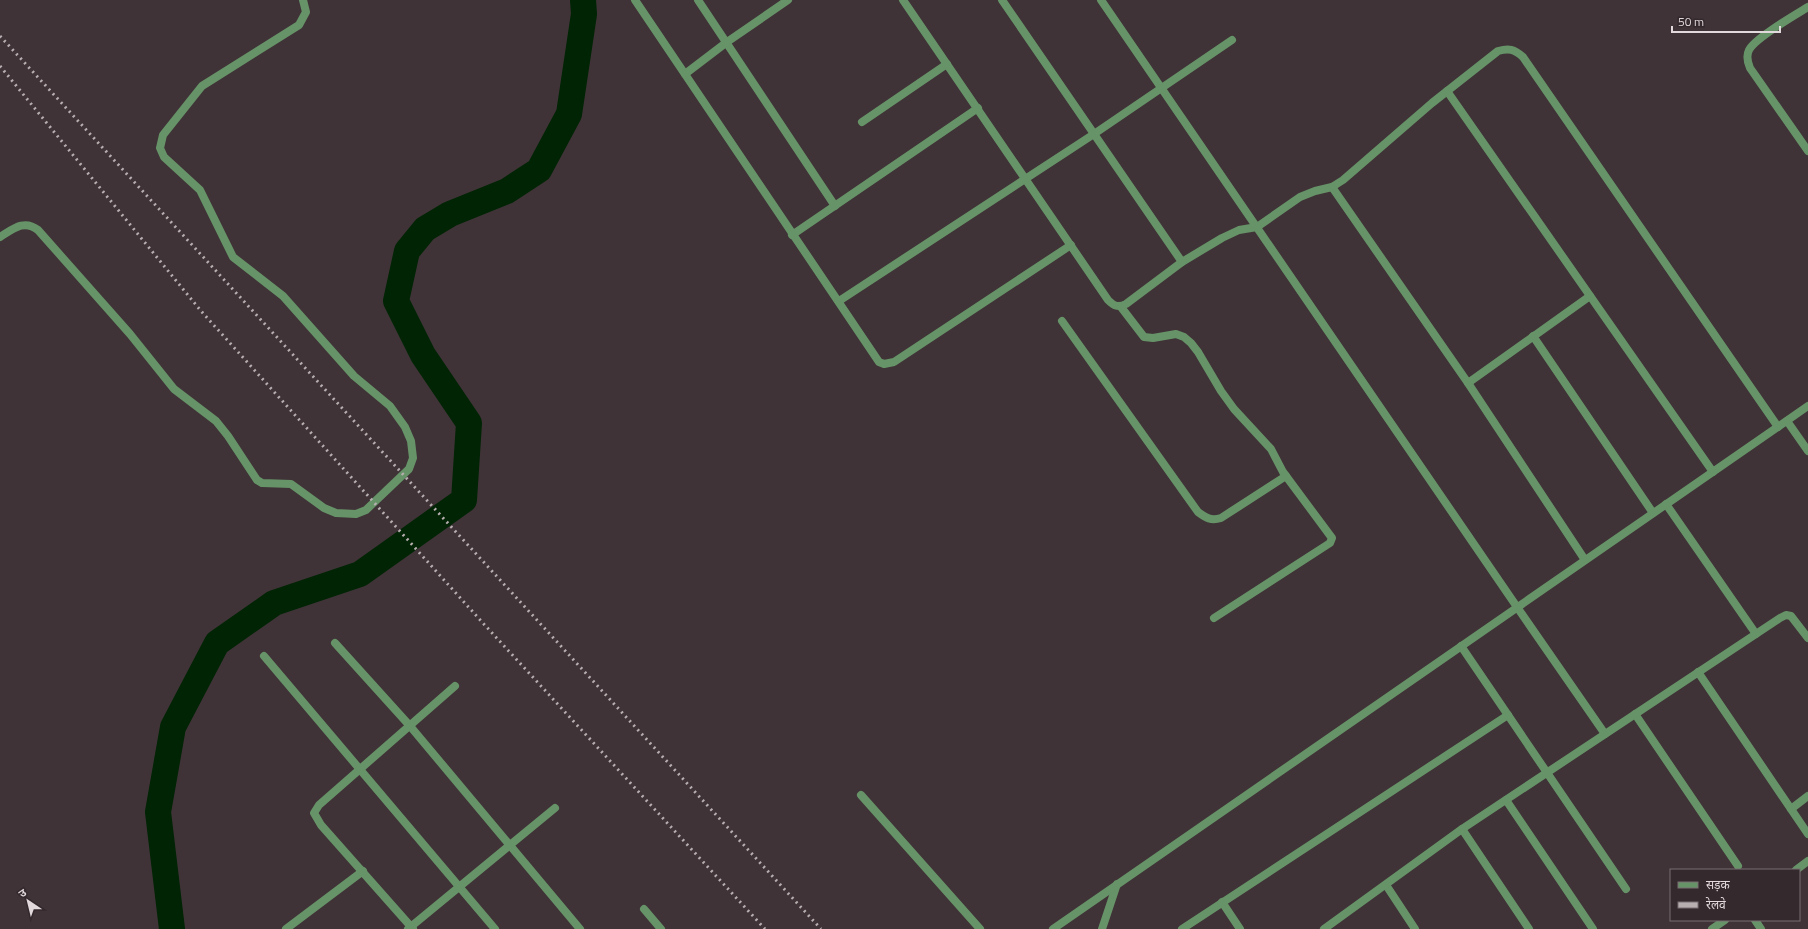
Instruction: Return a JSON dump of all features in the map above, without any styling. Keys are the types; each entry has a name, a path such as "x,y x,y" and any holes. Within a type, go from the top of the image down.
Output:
{"street":[{"path":"0,237 19,226 30,225 38,230 135,340 174,389 216,421 228,436 256,480 262,482 291,484 324,508 336,513 356,514 366,510 409,469 412,464 412,446 405,428 390,406 354,376 283,296 233,257 200,190 164,157 160,148 163,135 202,86 299,25 306,12 303,0"},
{"path":"635,0 879,362 890,364 1071,245"},
{"path":"698,0 835,206"},
{"path":"685,74 727,42 788,0"},
{"path":"903,0 1108,300 1116,306 1121,307 1144,337 1152,338 1176,334 1184,337 1191,343 1234,409 1271,449 1286,476 1331,535 1332,541 1214,618"},
{"path":"1002,0 1182,262"},
{"path":"1101,0 1517,607 1606,734"},
{"path":"1808,7 1750,47 1747,54 1747,61 1750,68 1808,151"},
{"path":"839,301 1026,180 1232,40"},
{"path":"1121,307 1182,262 1222,238 1239,230 1257,227 1300,197 1315,191 1332,187 1368,159 1447,91 1498,51 1506,49 1515,50 1523,57 1778,427"},
{"path":"862,122 947,64"},
{"path":"1447,91 1713,472"},
{"path":"792,235 978,108"},
{"path":"1332,187 1468,383 1585,560"},
{"path":"1468,383 1590,296"},
{"path":"1062,321 1198,512 1206,518 1214,520 1221,518 1286,476"},
{"path":"1533,336 1653,513"},
{"path":"1053,929 1808,406"},
{"path":"1787,421 1808,451"},
{"path":"1666,504 1756,634"},
{"path":"1324,929 1462,829 1786,615 1791,616 1794,619 1808,638"},
{"path":"335,643 410,726 580,929"},
{"path":"1461,646 1626,889"},
{"path":"264,656 361,768 495,929"},
{"path":"1698,672 1808,834"},
{"path":"455,686 319,805 314,813 316,819 411,928 555,808"},
{"path":"1635,714 1738,866"},
{"path":"1182,929 1508,715"},
{"path":"861,794 980,929"},
{"path":"1791,808 1808,796"},
{"path":"1506,800 1593,929"},
{"path":"1462,829 1529,929"},
{"path":"1797,869 1808,861"},
{"path":"286,929 363,872"},
{"path":"1102,929 1116,884"},
{"path":"1386,885 1415,929"},
{"path":"1222,902 1240,929"},
{"path":"644,909 661,929"},
{"path":"1712,929 1724,921"}],"waterway":[{"path":"172,929 158,812 173,727 217,643 274,603 360,574 464,500 469,423 423,355 396,301 407,251 425,229 450,214 507,191 539,170 569,114 584,14 583,0"}],"railway":[{"path":"0,36 821,929"},
{"path":"0,66 201,311 482,622 765,929"}]}
